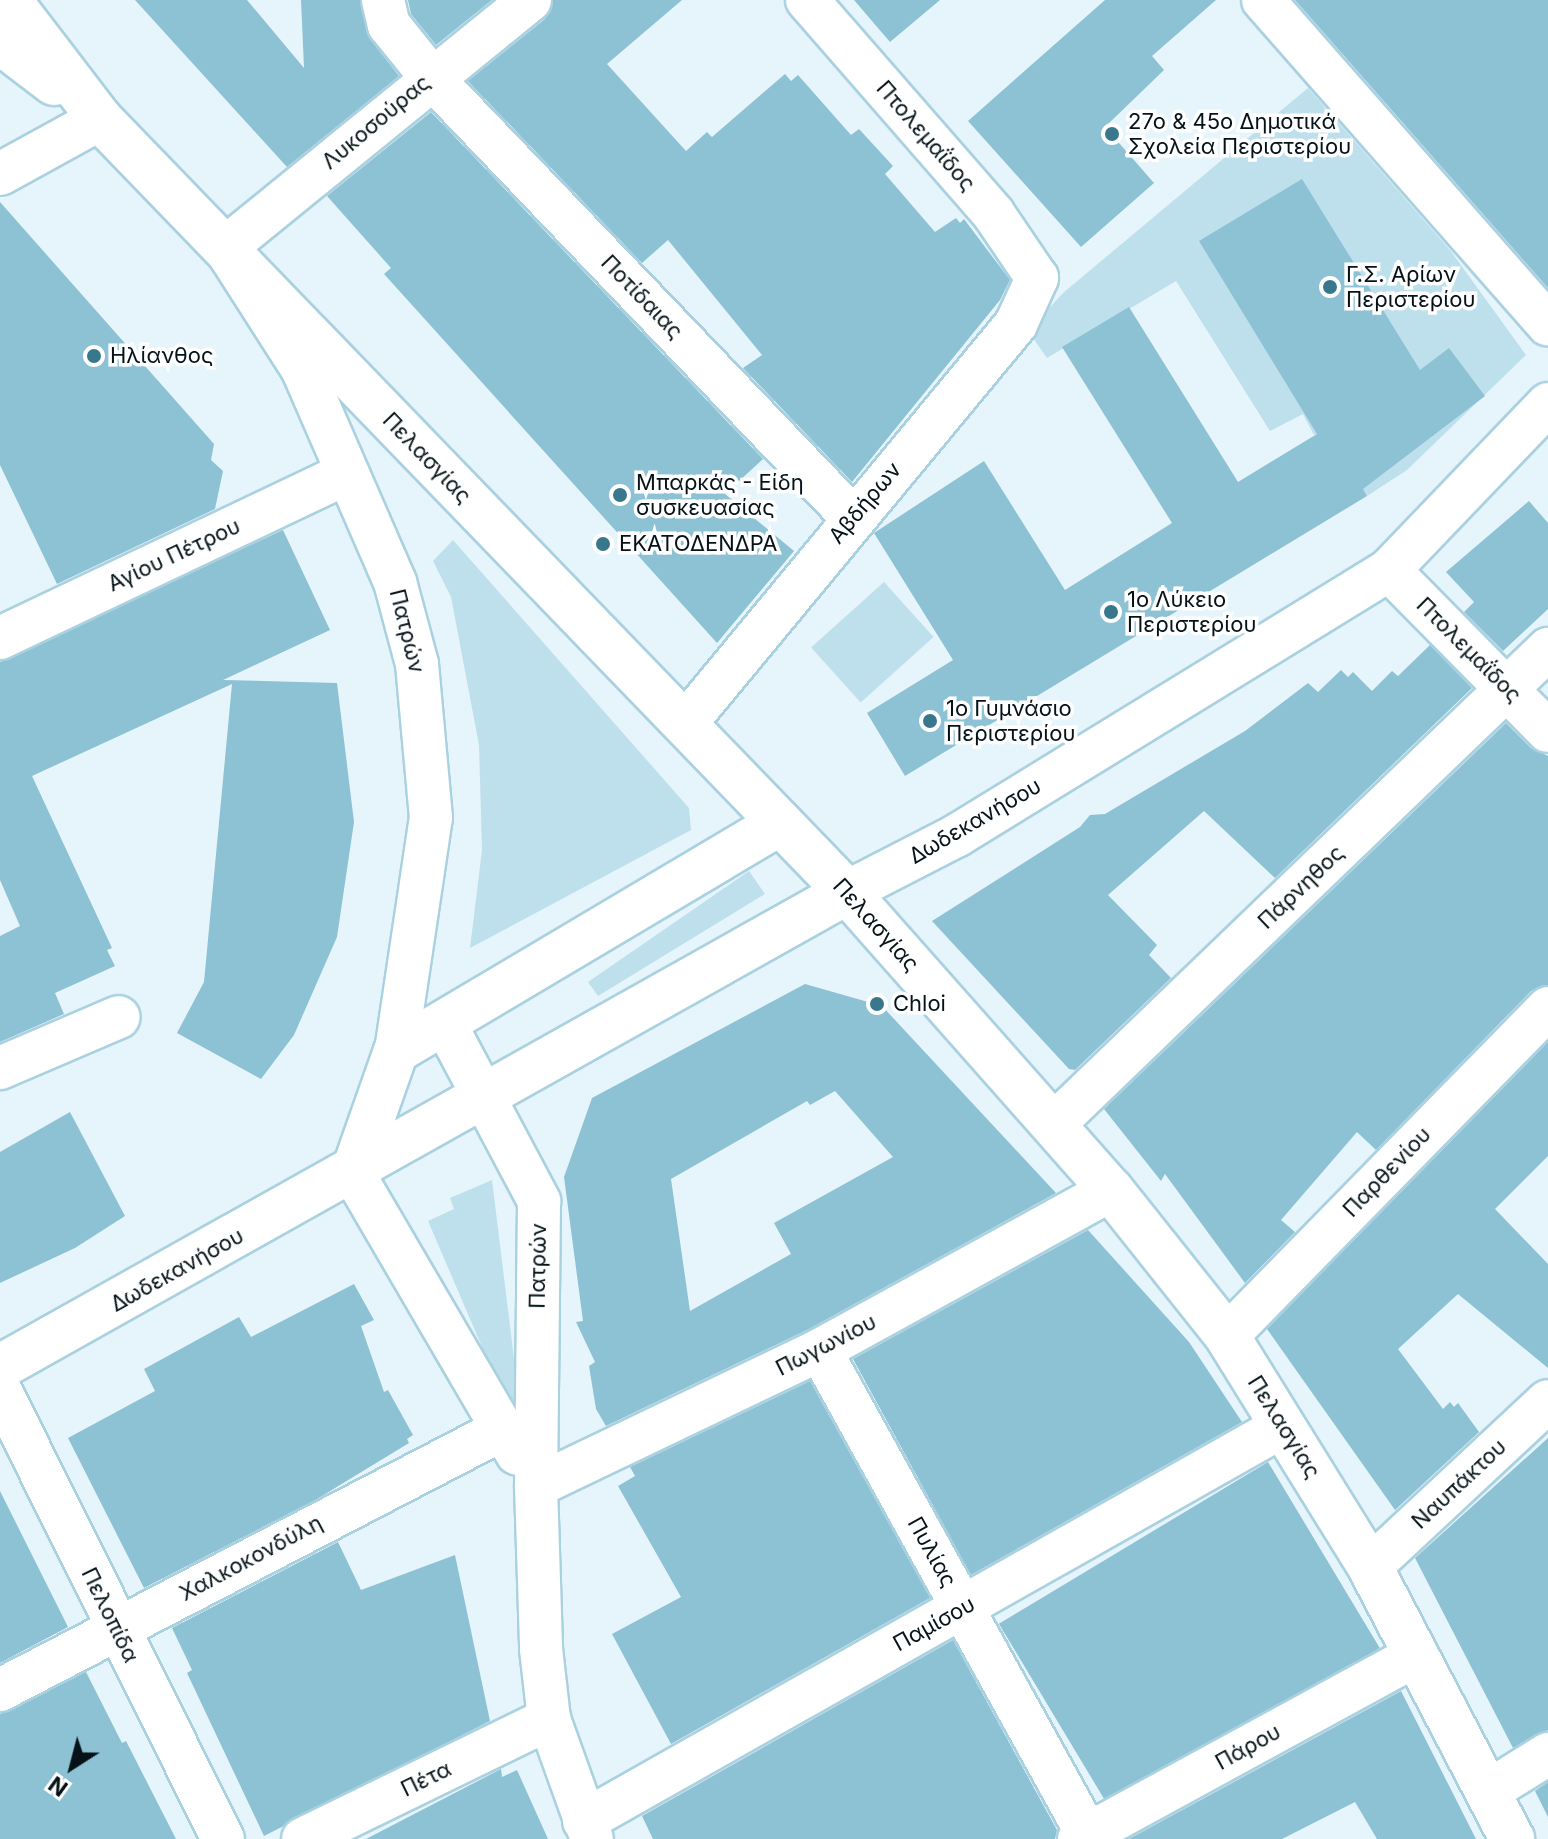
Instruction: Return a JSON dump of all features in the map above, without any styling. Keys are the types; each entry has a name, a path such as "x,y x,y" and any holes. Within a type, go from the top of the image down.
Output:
{"street":[{"name":"Πελασγίας","path":"9,0 100,119 847,892 1111,1190 1227,1336 1283,1426 1370,1567 1512,1839"},
{"path":"43,43 50,0"},
{"name":"Ποτίδαιας","path":"383,0 389,25 430,76 853,518"},
{"name":"Λυκοσούρας","path":"225,248 430,76 530,0"},
{"name":"Πτολεμαΐδος","path":"807,0 993,213 1027,256 1037,278"},
{"path":"1263,0 1545,315"},
{"name":"Πελασγίας","path":"0,42 100,119"},
{"path":"0,174 100,119"},
{"name":"Πατρών","path":"225,248 303,370 395,582 425,714 431,818 427,864 396,1051"},
{"name":"Αβδήρων","path":"685,724 1016,324 1037,278"},
{"name":"Δωδεκανήσου","path":"0,1367 353,1173 847,892 956,836 1389,570 1548,404"},
{"name":"Αγίου Πέτρου","path":"0,638 347,473"},
{"name":"Πτολεμαΐδος","path":"1389,570 1548,731"},
{"name":"Πάρνηθος","path":"1053,1125 1548,649"},
{"path":"353,1173 396,1051 780,823"},
{"name":"Παρθενίου","path":"1227,1336 1548,1008"},
{"path":"0,1068 119,1017"},
{"name":"Πατρών","path":"444,1022 539,1201 536,1486 549,1719 588,1830"},
{"name":"Πατρών","path":"353,1173 536,1486"},
{"name":"Πωγωνίου","path":"536,1486 820,1350 1111,1190"},
{"name":"Πυλίας","path":"820,1350 964,1608 1085,1837"},
{"name":"Πελοπίδα","path":"0,1390 116,1629 223,1839"},
{"name":"Ναυπάκτου","path":"1370,1567 1548,1401"},
{"name":"Παμίσου","path":"588,1830 964,1608 1283,1426"},
{"name":"Χαλκοκονδύλη","path":"0,1690 503,1429"},
{"name":"Πάρου","path":"1085,1837 1417,1655"},
{"name":"Πέτα","path":"303,1839 549,1719"},
{"path":"1487,1792 1548,1754"}],"shaded area":[{"name":"Γ.Σ. Αρίων Περιστερίου","path":"1308,88 1450,250 1526,355 1407,470 1367,496 1326,429 1314,435 1303,414 1270,431 1176,281 1047,358 1028,331 1063,293"},
{"path":"453,540 689,808 691,830 470,948 482,850 479,745 451,597 433,561"},
{"path":"884,582 934,637 861,703 811,648"},
{"path":"749,871 765,894 598,996 588,982"},
{"path":"492,1180 522,1440 428,1221 454,1209 450,1198"}],"building":[{"path":"135,0 247,0 304,68 301,0 360,0 370,39 399,76 287,167"},
{"path":"408,0 492,0 436,45 411,14"},
{"path":"553,0 682,0 607,64 686,151 707,132 712,137 785,74 791,81 798,75 851,135 859,129 893,166 885,174 935,232 956,218 960,223 964,219 1010,280 1000,300 852,482 743,368 762,355 668,240 642,263 468,81 545,19"},
{"path":"854,0 940,0 890,42"},
{"path":"1105,0 1216,0 1152,56 1164,70 1105,127 1154,183 1081,247 968,121"},
{"path":"1295,0 1548,0 1548,288"},
{"path":"431,112 763,459 725,494 794,551 717,643 384,274 391,268 327,196"},
{"path":"1302,179 1420,370 1449,348 1485,396 1363,489 1367,496 905,776 867,713 953,660 874,533 984,461 1065,590 1172,523 1062,347 1129,307 1238,482 1317,434 1199,241"},
{"path":"0,202 214,444 211,460 223,471 215,509 57,584 0,465"},
{"path":"1529,501 1548,523 1548,609 1503,651 1464,612 1474,602 1446,572"},
{"path":"283,530 330,630 223,680 337,683 354,822 337,937 294,1035 261,1079 177,1033 204,982 232,684 32,776 112,948 107,950 115,966 55,993 64,1014 0,1042 0,936 20,926 0,880 0,662"},
{"path":"1430,645 1472,688 1275,878 1204,811 1108,895 1157,945 1149,955 1171,978 1075,1070 1069,1069 932,921 1080,827 1090,815 1105,814 1245,731 1308,683 1318,692 1341,670 1348,677 1353,672 1372,691 1392,671 1398,676"},
{"path":"1506,723 1531,748 1548,756 1548,985 1531,991 1376,1150 1357,1132 1281,1220 1295,1232 1245,1283 1165,1174 1161,1181 1104,1109"},
{"path":"805,984 882,1006 1056,1193 809,1329 606,1426 596,1409 589,1366 595,1362 576,1322 583,1321 564,1177 592,1098","holes":["835,1091 893,1157 774,1223 791,1254 690,1311 671,1179 807,1101 810,1105"]},
{"path":"1548,1042 1548,1156 1495,1209 1548,1264 1548,1368 1458,1294 1398,1349 1443,1409 1450,1402 1454,1407 1458,1403 1479,1432 1395,1510 1267,1329"},
{"path":"70,1112 125,1216 75,1248 0,1283 0,1152"},
{"path":"1088,1230 1189,1342 1242,1422 971,1575 853,1359"},
{"path":"354,1284 374,1320 361,1326 384,1392 388,1390 413,1435 407,1439 409,1443 317,1499 144,1588 68,1438 155,1391 144,1369 239,1317 251,1337"},
{"path":"810,1381 930,1598 671,1744 612,1634 681,1597 618,1486 635,1476 630,1467"},
{"path":"1548,1438 1548,1730 1513,1748 1415,1558"},
{"path":"1268,1462 1380,1648 1111,1810 999,1624"},
{"path":"0,1491 68,1627 0,1663"},
{"path":"338,1542 361,1590 455,1555 490,1721 264,1836 187,1673 192,1670 172,1628"},
{"path":"953,1640 1057,1830 1055,1839 653,1839 642,1816"},
{"path":"86,1672 122,1743 126,1741 176,1839 0,1839 0,1714"},
{"path":"1401,1691 1476,1839 1377,1839 1355,1802 1282,1839 1129,1839"},
{"path":"501,1769 502,1777 517,1770 548,1839 366,1839"},
{"path":"1548,1782 1548,1817 1535,1791"}],"place":[{"name":"27ο & 45ο Δημοτικά Σχολεία Περιστερίου","path":"1112,134"},
{"name":"Γ.Σ. Αρίων Περιστερίου","path":"1330,287"},
{"name":"Ηλίανθος","path":"94,356"},
{"name":"Μπαρκάς - Είδη συσκευασίας","path":"620,495"},
{"name":"ΕΚΑΤΟΔΕΝΔΡΑ","path":"603,544"},
{"name":"1ο Λύκειο Περιστερίου","path":"1111,612"},
{"name":"1ο Γυμνάσιο Περιστερίου","path":"930,721"},
{"name":"Chloi","path":"877,1004"}]}
